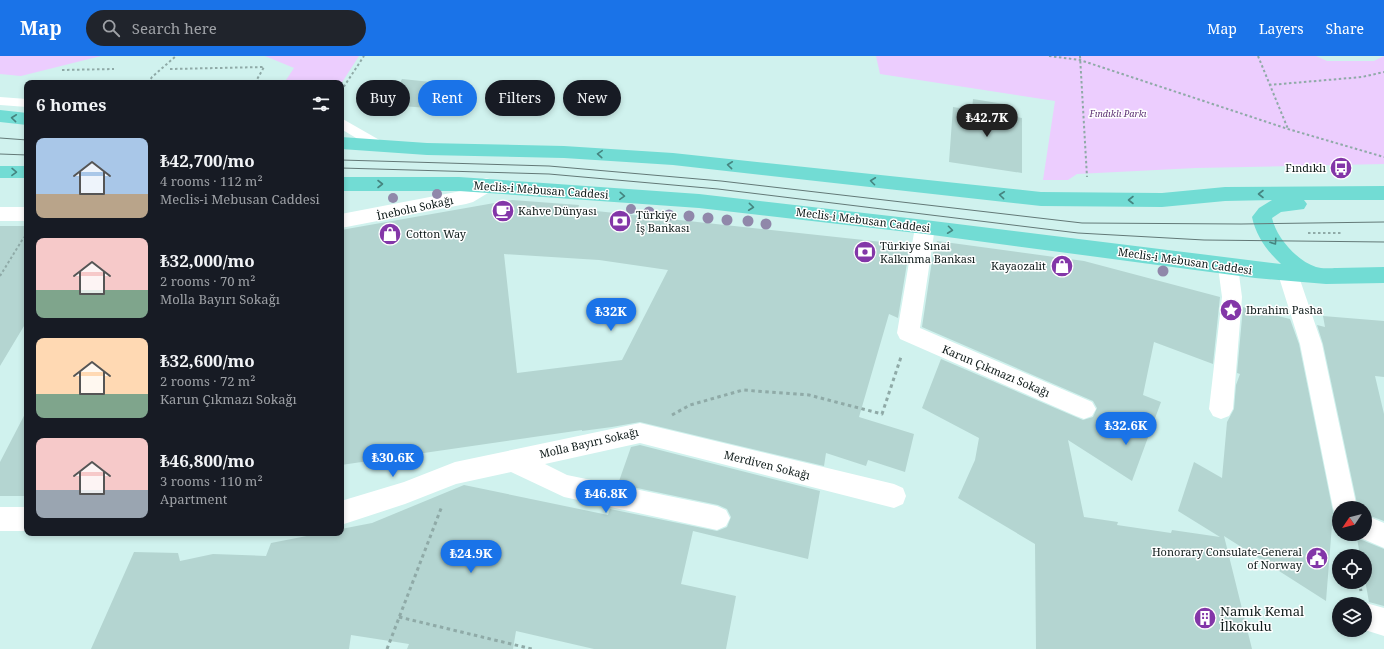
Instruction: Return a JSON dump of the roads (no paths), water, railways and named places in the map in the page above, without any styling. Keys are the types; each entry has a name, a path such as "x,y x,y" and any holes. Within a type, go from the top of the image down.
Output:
{"main road":[{"path":"0,116 24,119"},
{"path":"344,144 427,149 564,152 673,159 1041,199 1162,200 1225,194 1384,193"},
{"path":"0,172 24,172"},
{"name":"Meclis-i Mebusan Caddesi","path":"344,184 486,185 699,201 925,227 1288,274 1384,275"},
{"path":"1313,275 1296,265 1278,249 1266,231 1262,217 1268,210 1275,206 1320,203 1351,194"}],"street":[{"name":"İnebolu Sokağı","path":"344,222 466,197 486,185"},
{"path":"0,214 24,214"},
{"name":"Karun Çıkmazı Sokağı","path":"925,227 908,334 1084,410"},
{"path":"1221,409 1232,297 1228,267"},
{"path":"1288,274 1311,344 1344,501"},
{"name":"Molla Bayırı Sokağı","path":"344,512 405,493 455,472 640,433"},
{"name":"Merdiven Sokağı","path":"640,433 894,496"},
{"path":"512,460 564,486 717,518"},
{"path":"0,519 24,518"},
{"path":"1372,530 1384,536"},
{"path":"1372,619 1384,622"}],"lane":[{"path":"0,101 24,102"},
{"path":"344,125 378,145"}],"tram line":[{"path":"0,138 24,140"},
{"path":"0,154 24,155"},
{"path":"344,160 549,166 721,181 1082,223 1241,224 1384,222"},
{"path":"344,168 549,174 718,189 1078,233 1204,240 1384,242"}],"place":[{"name":"Fındıklı","path":"1341,168"},
{"name":"Kahve Dünyası","path":"503,211"},
{"name":"Türkiye İş Bankası","path":"620,221"},
{"name":"Cotton Way","path":"390,234"},
{"name":"Türkiye Sınai Kalkınma Bankası","path":"865,252"},
{"name":"Kayaozalit","path":"1062,266"},
{"name":"Ibrahim Pasha","path":"1231,310"},
{"name":"Honorary Consulate-General of Norway","path":"1317,558"},
{"name":"Namık Kemal İlkokulu","path":"1205,618"}],"park label":[{"name":"Fındıklı Parkı","path":"1118,114"}]}
